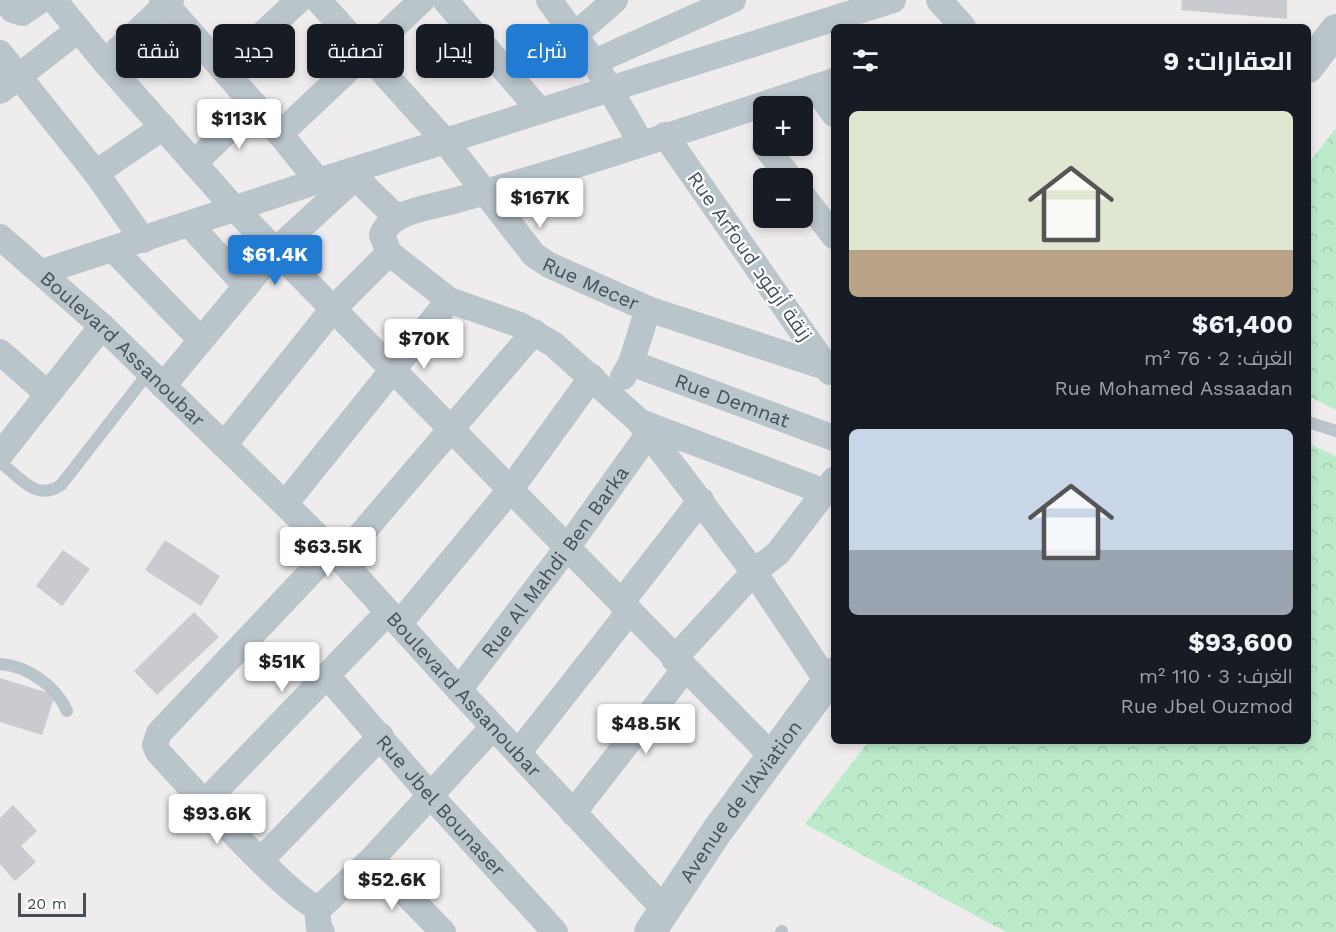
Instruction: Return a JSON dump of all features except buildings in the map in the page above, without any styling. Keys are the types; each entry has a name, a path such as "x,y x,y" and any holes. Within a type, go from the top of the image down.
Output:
{"street":[{"path":"4,0 13,10 22,13 42,0"},
{"path":"54,0 105,62 235,209 679,665 773,758"},
{"path":"273,24 299,0"},
{"name":"Rue Mecer","path":"318,0 339,24"},
{"path":"397,24 422,0"},
{"path":"445,0 540,111"},
{"path":"549,0 567,24"},
{"path":"588,24 615,0"},
{"path":"594,62 733,0"},
{"path":"42,272 318,181 362,172 445,141 893,0"},
{"path":"939,0 960,24"},
{"path":"105,62 166,1 213,55"},
{"path":"10,84 78,30"},
{"path":"1311,63 1336,30"},
{"path":"0,53 10,84 96,173 143,240"},
{"path":"588,53 641,142"},
{"path":"232,78 318,181"},
{"path":"280,134 340,78"},
{"name":"Rue Mecer","path":"388,78 445,141 534,255 549,265 648,309 831,373"},
{"path":"831,105 824,84 484,192 396,217 384,229 382,235 389,253 449,300 505,318 534,332 570,356 613,396 644,427 701,500 831,677"},
{"path":"194,163 255,105"},
{"path":"738,111 753,131"},
{"path":"96,173 163,127"},
{"name":"Rue Arfoud زنقة أرفود","path":"665,135 831,373"},
{"path":"773,156 782,168"},
{"path":"362,172 396,217"},
{"path":"156,379 201,340 276,250 362,172"},
{"path":"813,209 831,232"},
{"path":"190,225 246,286"},
{"name":"Boulevard Assanoubar","path":"0,237 102,326 336,554 573,813 657,920"},
{"path":"113,249 201,340"},
{"path":"224,445 333,309 389,253"},
{"path":"285,504 449,300"},
{"path":"613,396 631,363 648,309"},
{"path":"0,455 102,326"},
{"path":"493,727 372,859 324,904 317,907 305,902 261,860 158,752 155,745 157,737 336,554 450,429 534,332"},
{"path":"0,352 48,394"},
{"name":"Rue Demnat","path":"631,363 831,437"},
{"path":"206,802 328,677 394,618 510,490 592,377"},
{"path":"573,813 679,665 754,572 778,553 830,486 644,427"},
{"name":"Rue Al Mahdi Ben Barka","path":"459,690 567,548 644,427"},
{"path":"518,753 701,500"},
{"name":"Rue Jbel Bounaser","path":"328,677 430,795 555,932"},
{"name":"Avenue de l'Aviation","path":"657,920 717,831 831,677"},
{"path":"261,860 381,736"},
{"path":"372,859 443,932"},
{"path":"317,907 319,928 322,932"}],"lane":[{"path":"0,462 40,493 50,493 61,485 156,379"},
{"path":"1311,423 1336,431"},
{"path":"0,664 8,664 49,685 61,697 67,711"}],"green space":[{"path":"1336,128 1336,410 1311,398 1311,160"},
{"path":"1311,444 1336,456 1336,932 1006,932 805,824 867,744 1311,744"}]}
